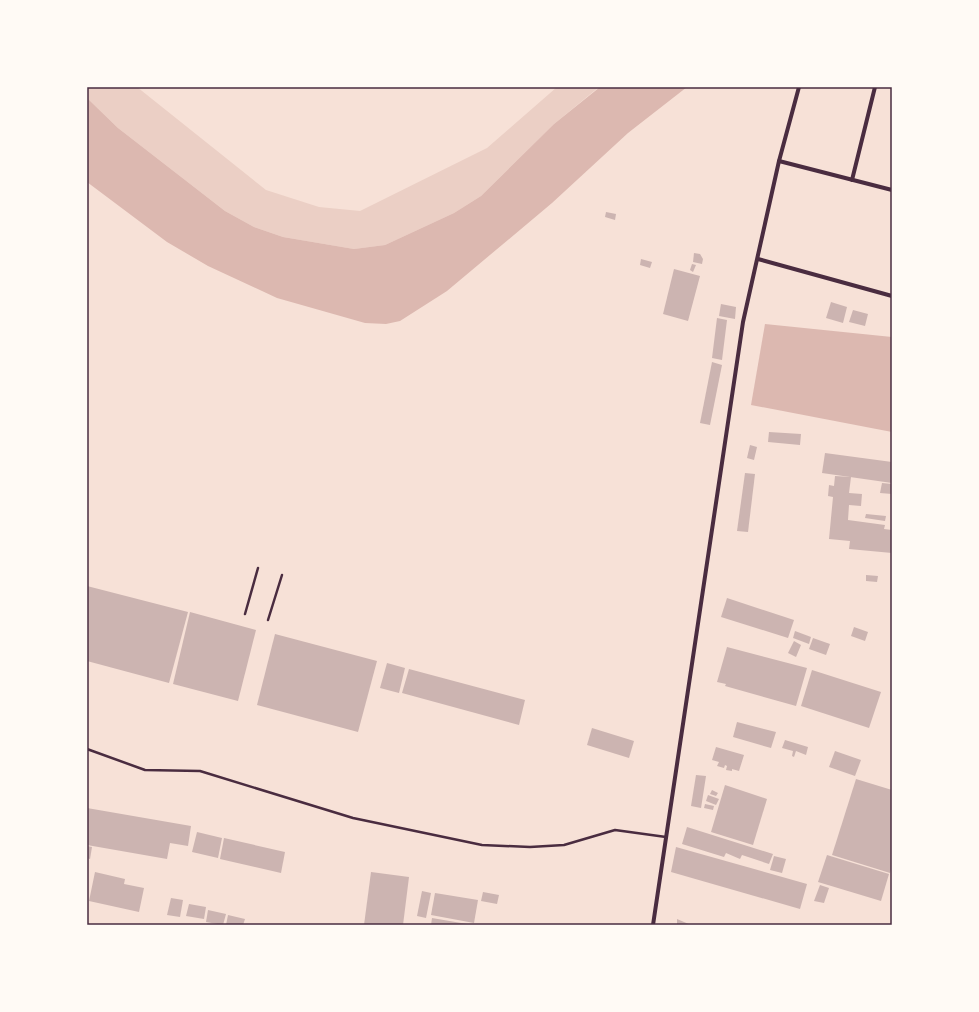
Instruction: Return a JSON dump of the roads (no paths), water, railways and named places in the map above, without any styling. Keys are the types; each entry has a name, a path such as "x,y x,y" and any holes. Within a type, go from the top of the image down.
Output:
{"street":[{"path":"653,925 743,322 779,162 799,87"},
{"path":"852,180 875,87"},
{"path":"779,162 892,190"},
{"path":"758,259 892,296"}],"lane":[{"path":"245,614 258,568"},
{"path":"268,620 282,575"},
{"path":"87,749 145,770 200,771 353,818 482,845 530,847 564,845 615,830 666,837"}]}
